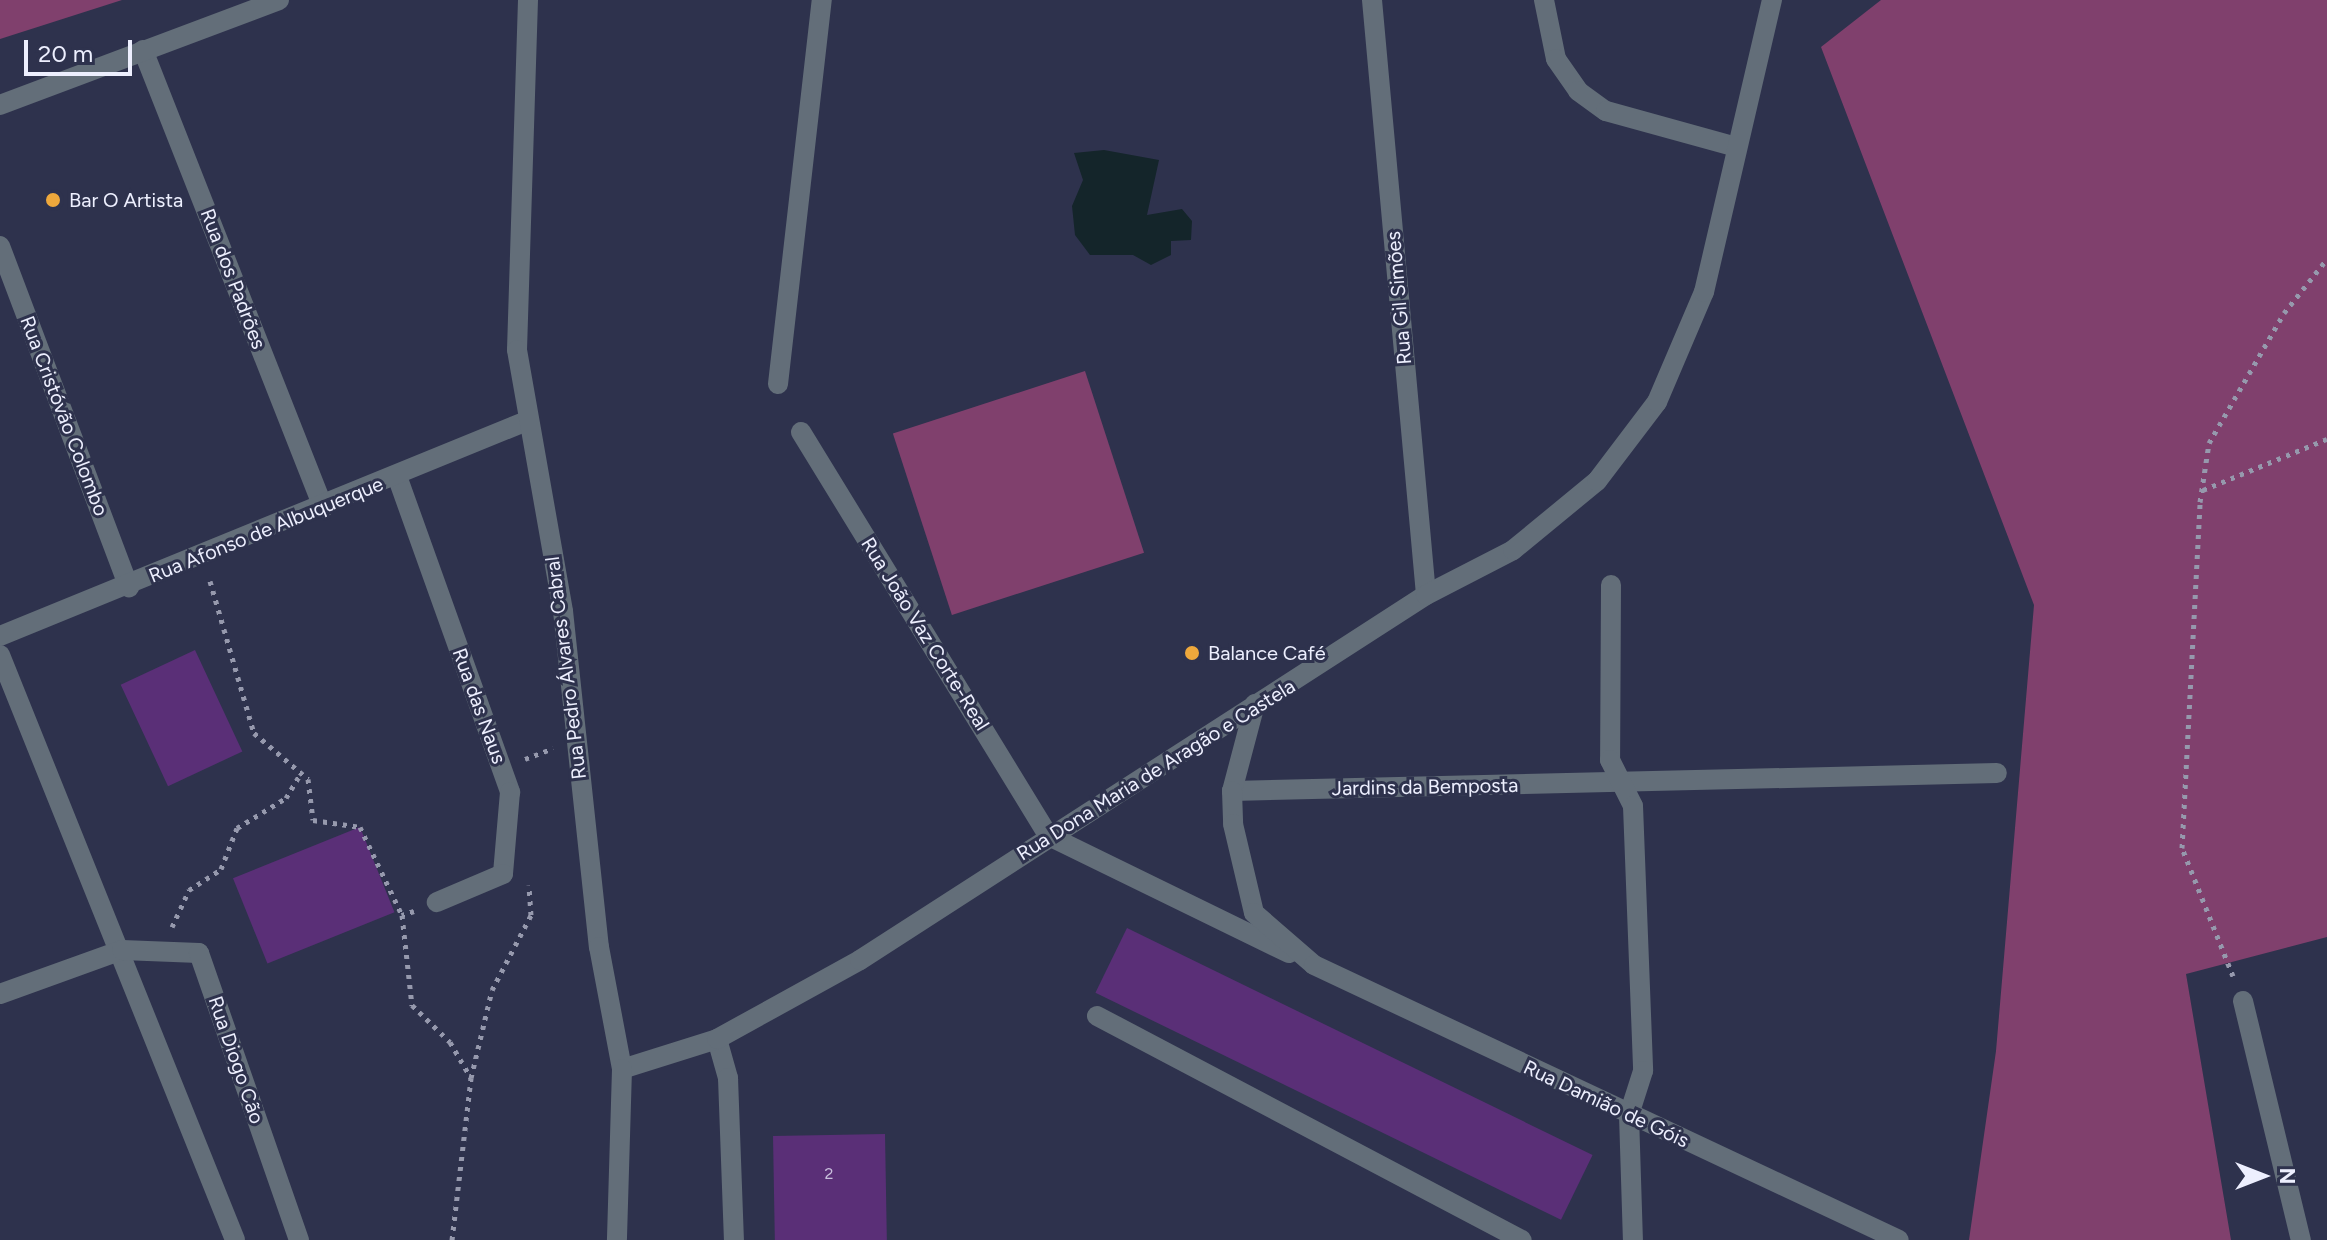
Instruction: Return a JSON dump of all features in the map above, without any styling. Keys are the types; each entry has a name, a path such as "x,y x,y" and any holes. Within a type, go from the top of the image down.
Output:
{"street":[{"path":"0,105 279,0"},
{"name":"Rua Pedro Álvares Cabral","path":"528,0 517,350 563,611 599,947 622,1069 617,1240"},
{"path":"778,384 822,0"},
{"name":"Rua Gil Simões","path":"1372,0 1426,595"},
{"path":"1544,0 1556,59 1578,91 1606,111 1733,146"},
{"name":"Rua Dona Maria de Aragão e Castela","path":"622,1069 717,1039 860,960 1426,595 1513,550 1597,481 1657,402 1704,292 1733,146 1772,0"},
{"name":"Rua dos Padrões","path":"143,50 323,508"},
{"name":"Rua Cristóvão Colombo","path":"0,246 129,587"},
{"name":"Rua Afonso de Albuquerque","path":"0,636 323,508 529,420"},
{"name":"Rua João Vaz Corte-Real","path":"801,432 1049,836"},
{"name":"Rua das Naus","path":"397,476 510,792 503,874 437,902"},
{"path":"1611,585 1610,760 1618,782 1633,806 1643,1071 1629,1115 1633,1240"},
{"path":"0,655 122,950 235,1240"},
{"name":"Rua Damião de Góis","path":"1255,704 1232,791 1254,913 1314,965"},
{"name":"Jardins da Bemposta","path":"1232,791 1997,773"},
{"name":"Rua Damião de Góis","path":"1049,836 1629,1115 1899,1240"},
{"path":"0,994 122,950"},
{"name":"Rua Diogo Cão","path":"122,950 199,953 299,1240"},
{"path":"2243,1001 2301,1240"},
{"path":"1097,1016 1521,1240"},
{"path":"717,1039 728,1078 734,1240"}],"path":[{"path":"2243,1001 2182,848 2202,491 2209,443 2236,393 2327,259"},
{"path":"2202,491 2327,439"},
{"path":"202,557 254,733 308,779 313,820 360,827 402,915 412,1005 450,1042 471,1078"},
{"path":"525,774 525,758 576,740"},
{"path":"162,951 189,890 221,869 237,828 286,798 301,773"},
{"path":"452,1240 471,1078 492,990 531,915 529,868"},
{"path":"402,915 437,902"}],"shaded area":[{"path":"0,0 122,0 0,39"},
{"path":"1881,0 2327,0 2327,937 2186,974 2231,1240 1969,1240 1996,1051 2034,605 1821,47"},
{"path":"1104,150 1159,160 1147,215 1182,209 1192,221 1191,240 1171,241 1171,255 1151,265 1133,255 1090,255 1075,235 1072,206 1083,180 1074,153"},
{"path":"1085,371 1144,553 952,615 893,433"}],"building":[{"path":"195,650 242,752 168,786 121,685"},
{"path":"360,827 394,912 267,964 233,878"},
{"path":"1127,928 1593,1155 1561,1220 1095,993"},
{"path":"885,1134 887,1240 775,1240 773,1136"}],"place":[{"name":"Bar O Artista","path":"53,200"},
{"name":"Balance Café","path":"1192,653"}]}
